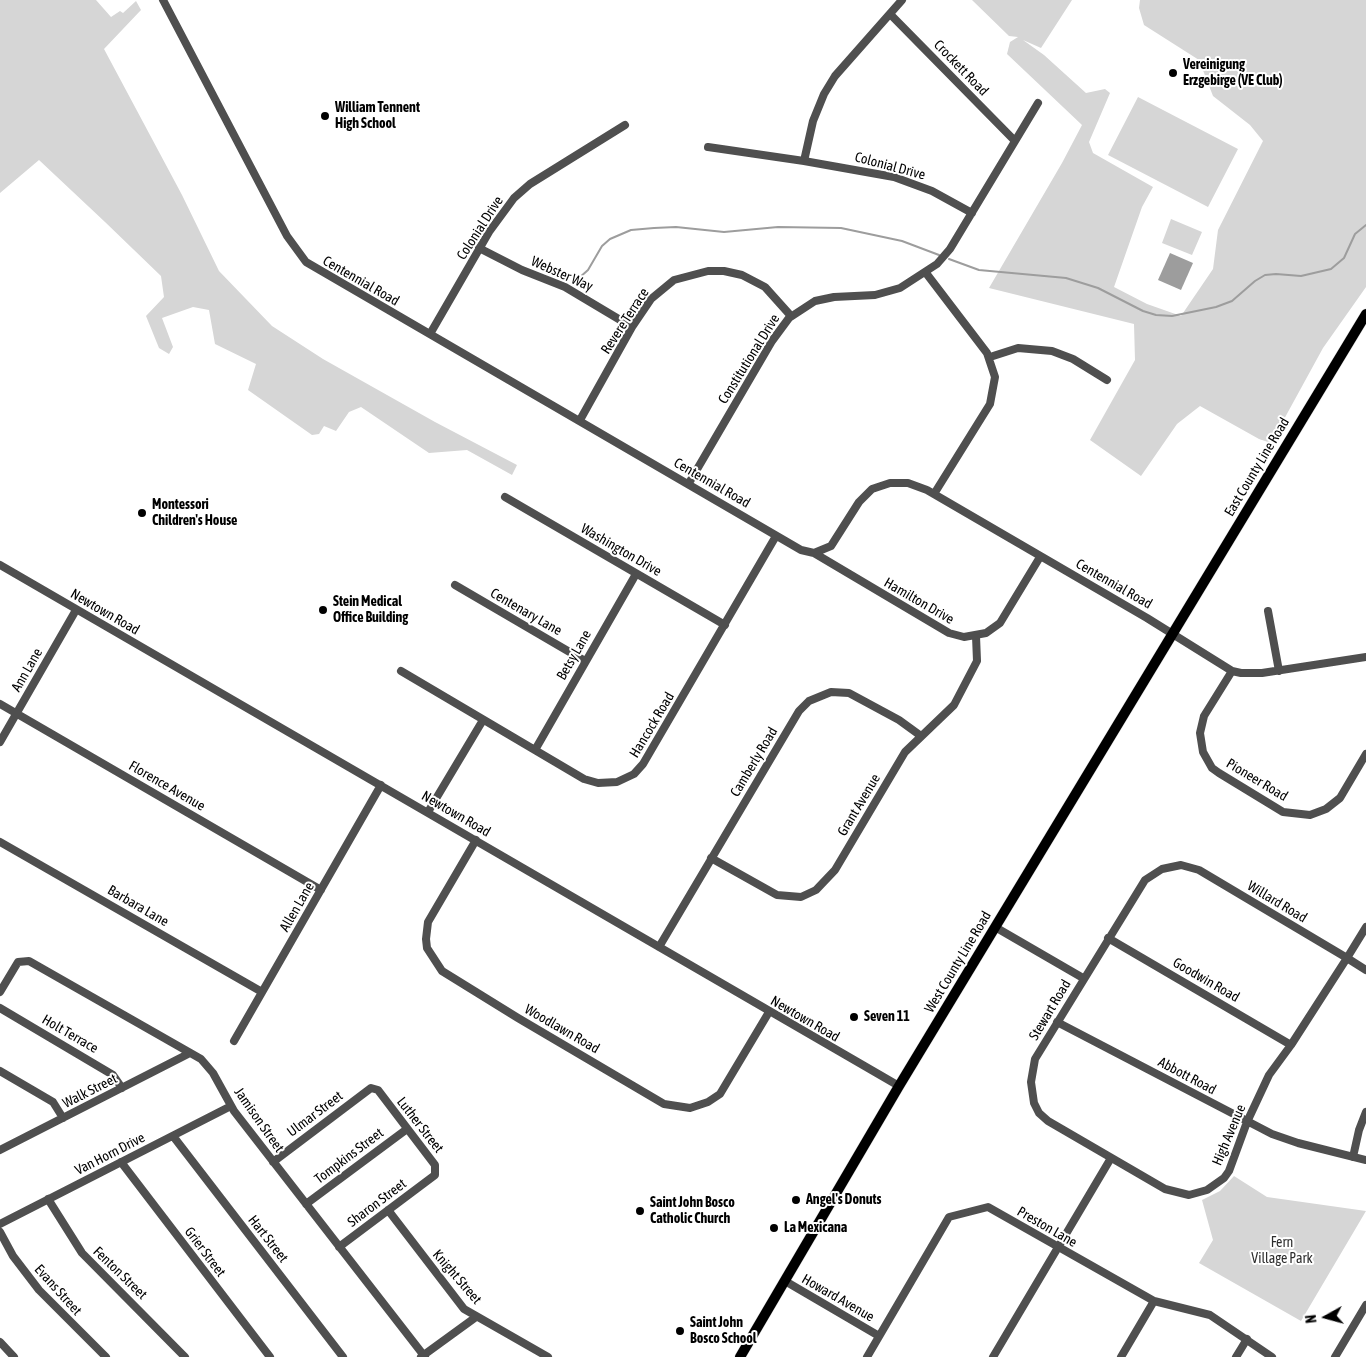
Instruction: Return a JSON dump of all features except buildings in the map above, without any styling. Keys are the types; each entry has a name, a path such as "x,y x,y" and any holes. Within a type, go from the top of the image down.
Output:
{"main road":[{"name":"East County Line Road","path":"1173,635 1366,314"},
{"name":"West County Line Road","path":"740,1357 899,1086 1173,635"}],"street":[{"name":"Centennial Road","path":"163,0 278,220 298,253 313,268 580,420 801,550 814,553 826,550 836,541 859,502 872,489 881,485 900,482 916,485 1147,618 1232,671 1250,674 1279,671 1366,657"},
{"path":"804,161 813,121 824,94 835,76 902,0"},
{"name":"Crockett Road","path":"890,14 1015,141"},
{"name":"Constitutional Drive","path":"689,484 772,341 791,316 806,306 828,298 885,293 911,283 926,273 945,255 1038,103"},
{"name":"Colonial Drive","path":"430,334 497,219 519,193 625,125"},
{"name":"Colonial Drive","path":"708,147 894,177 932,191 972,213"},
{"name":"Webster Way","path":"479,248 522,270 565,286 632,327"},
{"name":"Revere Terrace","path":"580,420 632,327 651,299 668,284 684,276 708,271 735,272 765,287 791,316"},
{"path":"926,273 990,357 995,377 990,404 934,494"},
{"path":"990,357 1018,348 1052,350 1073,359 1107,380"},
{"name":"Washington Drive","path":"506,497 725,625"},
{"name":"Hancock Road","path":"401,671 593,782 613,783 634,774 643,764 776,536"},
{"name":"Hamilton Drive","path":"814,553 948,633 964,637 976,636"},
{"path":"976,636 986,633 1000,623 1040,556"},
{"name":"Newtown Road","path":"0,565 428,812 768,1012 899,1086"},
{"name":"Betsy Lane","path":"535,750 636,574"},
{"name":"Centenary Lane","path":"455,585 585,661"},
{"name":"Ann Lane","path":"0,742 76,610"},
{"path":"1268,611 1279,671"},
{"name":"Grant Avenue","path":"711,858 778,895 796,897 816,890 829,878 905,752 949,711 970,677 977,661 976,636"},
{"name":"Pioneer Road","path":"1232,671 1204,716 1200,734 1203,752 1212,768 1219,773 1283,812 1310,815 1326,809 1340,798 1366,754"},
{"name":"Camberly Road","path":"659,947 799,711 809,701 831,692 849,693 899,720 921,736"},
{"name":"Florence Avenue","path":"0,704 321,890"},
{"path":"428,812 483,720"},
{"name":"Allen Lane","path":"234,1041 381,785"},
{"name":"Woodlawn Road","path":"476,840 428,922 427,948 442,971 664,1104 690,1108 708,1102 720,1094 768,1012"},
{"name":"Barbara Lane","path":"0,842 262,992"},
{"name":"Stewart Road","path":"1111,1158 1048,1121 1039,1113 1034,1103 1031,1082 1035,1059 1083,978 1145,880 1171,866"},
{"name":"Willard Road","path":"1171,866 1190,866 1199,870 1366,970"},
{"path":"995,927 1083,978"},
{"name":"High Avenue","path":"1111,1158 1164,1189 1189,1195 1198,1193 1216,1184 1229,1171 1269,1075 1366,927"},
{"name":"Goodwin Road","path":"1108,938 1291,1044"},
{"name":"Jamison Street","path":"0,992 16,965 20,961 29,961 207,1064 231,1106 423,1357"},
{"name":"Holt Terrace","path":"0,1008 113,1074 122,1088"},
{"name":"Abbott Road","path":"1058,1022 1248,1122 1298,1143 1366,1160"},
{"name":"Walk Street","path":"2,1149 190,1053"},
{"path":"0,1071 53,1102 63,1118"},
{"name":"Ulmar Street","path":"273,1162 368,1089 374,1089"},
{"name":"Luther Street","path":"374,1089 378,1090 435,1165 436,1172 430,1178"},
{"name":"Van Horn Drive","path":"0,1224 231,1106"},
{"path":"1353,1157 1359,1130 1366,1112"},
{"name":"Tompkins Street","path":"306,1204 407,1129"},
{"name":"Hart Street","path":"173,1136 343,1357"},
{"path":"1,1140 2,1149"},
{"path":"993,1357 1059,1249 1111,1158"},
{"name":"Grier Street","path":"121,1162 270,1357"},
{"name":"Sharon Street","path":"338,1247 430,1178"},
{"name":"Fenton Street","path":"48,1199 82,1253 185,1357"},
{"name":"Preston Lane","path":"867,1357 950,1217 988,1208 1154,1301 1210,1315 1272,1357"},
{"name":"Knight Street","path":"388,1210 459,1303 476,1317 548,1357"},
{"name":"Evans Street","path":"0,1232 13,1256 39,1290 106,1357"},
{"name":"Howard Avenue","path":"785,1281 879,1336"},
{"path":"1121,1357 1154,1301"},
{"path":"1335,1357 1366,1306"},
{"path":"423,1357 476,1317"},
{"path":"1236,1357 1247,1339"},
{"path":"0,1342 14,1357"}],"green space":[{"path":"0,0 96,0 111,17 120,11 123,13 136,1 141,10 104,49 182,195 219,271 272,326 323,359 435,422 517,465 512,475 467,450 429,453 361,407 349,412 336,431 324,426 319,434 312,435 248,390 256,364 215,344 209,310 193,307 162,318 173,347 169,354 159,348 146,316 164,297 161,276 39,160 0,193"},
{"path":"972,0 1072,0 1041,48 1023,40 1044,55 1086,93 1105,89 1110,93 1089,142 1093,153 1153,187 1142,207 1114,287 1147,304 1181,316 1213,269 1218,230 1263,141 1250,125 1213,96 1199,60 1144,25 1139,8 1140,0 1366,0 1366,287 1323,348 1271,443 1259,439 1200,406 1177,424 1141,476 1090,440 1135,360 1134,324 989,288 1082,125 1007,54 1010,42 1018,37 1009,36"},
{"path":"1138,97 1238,149 1208,207 1108,155"},
{"path":"1171,219 1202,232 1192,255 1162,243"},
{"name":"Fern Village Park","path":"1234,1176 1267,1197 1366,1211 1301,1321 1199,1263 1213,1240 1202,1200 1220,1191"}],"shaded area":[{"path":"1170,253 1193,263 1181,290 1158,280"}],"waterway":[{"path":"949,259 979,270 1066,278 1098,288 1143,311 1156,315 1172,316 1216,307 1232,301 1265,275 1301,276 1331,269 1344,258 1355,234 1366,225"},
{"path":"579,278 588,270 602,246 610,239 631,230 654,228 676,227 724,232 778,227 841,228 902,241 939,255"}],"place":[{"name":"Vereinigung Erzgebirge (VE Club)","path":"1173,73"},
{"name":"William Tennent High School","path":"325,116"},
{"name":"Montessori Children's House","path":"142,513"},
{"name":"Stein Medical Office Building","path":"323,610"},
{"name":"Seven 11","path":"854,1017"},
{"name":"Angel's Donuts","path":"796,1200"},
{"name":"Saint John Bosco Catholic Church","path":"640,1211"},
{"name":"La Mexicana","path":"774,1228"},
{"name":"Saint John Bosco School","path":"680,1331"}]}
